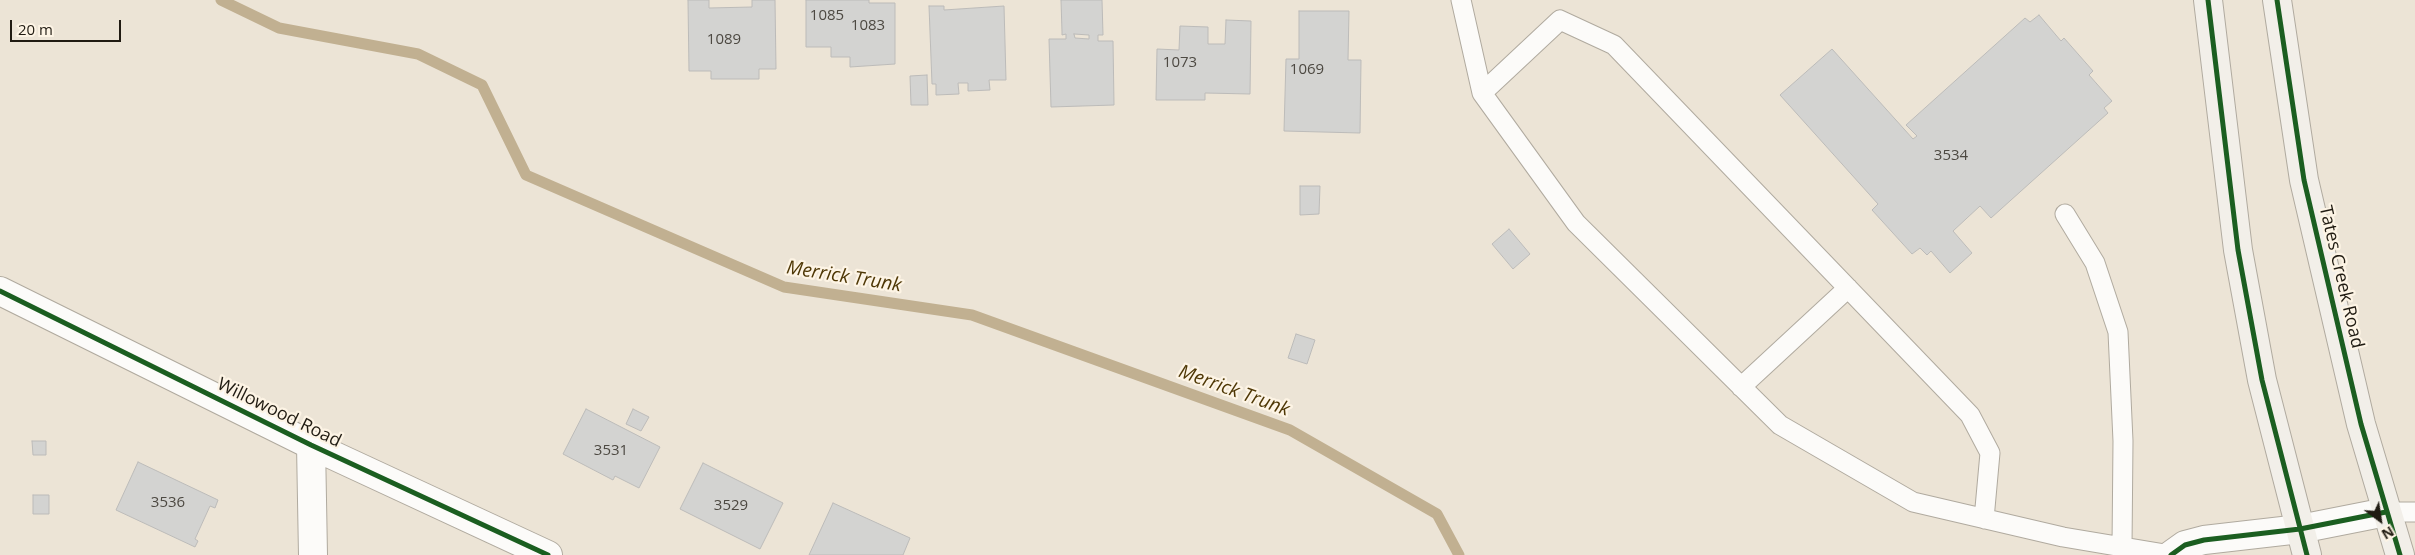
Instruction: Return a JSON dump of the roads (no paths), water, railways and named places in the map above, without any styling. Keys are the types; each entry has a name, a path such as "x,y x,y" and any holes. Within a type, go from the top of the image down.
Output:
{"main road":[{"path":"2208,0 2238,250 2262,380 2307,555"},
{"name":"Tates Creek Road","path":"2277,0 2304,180 2361,424 2400,555"}],"street":[{"name":"Willowood Road","path":"0,291 311,445 548,555"},
{"path":"311,445 313,555"},
{"path":"2171,555 2185,545 2204,540 2300,529 2386,512"}],"lane":[{"path":"1461,0 1482,92 1576,223 1780,425 1913,502 2063,538 2171,555"},
{"path":"1482,92 1560,20 1614,44 1970,416 1990,452 1984,519"},
{"path":"2065,214 2095,263 2118,332 2123,441 2122,547"},
{"path":"1741,387 1848,288"},
{"path":"2386,512 2415,512"}],"waterway":[{"name":"Merrick Trunk","path":"221,0 279,28 418,54 482,85 526,175 784,287 972,315 1290,430 1437,514 1459,555"}]}
